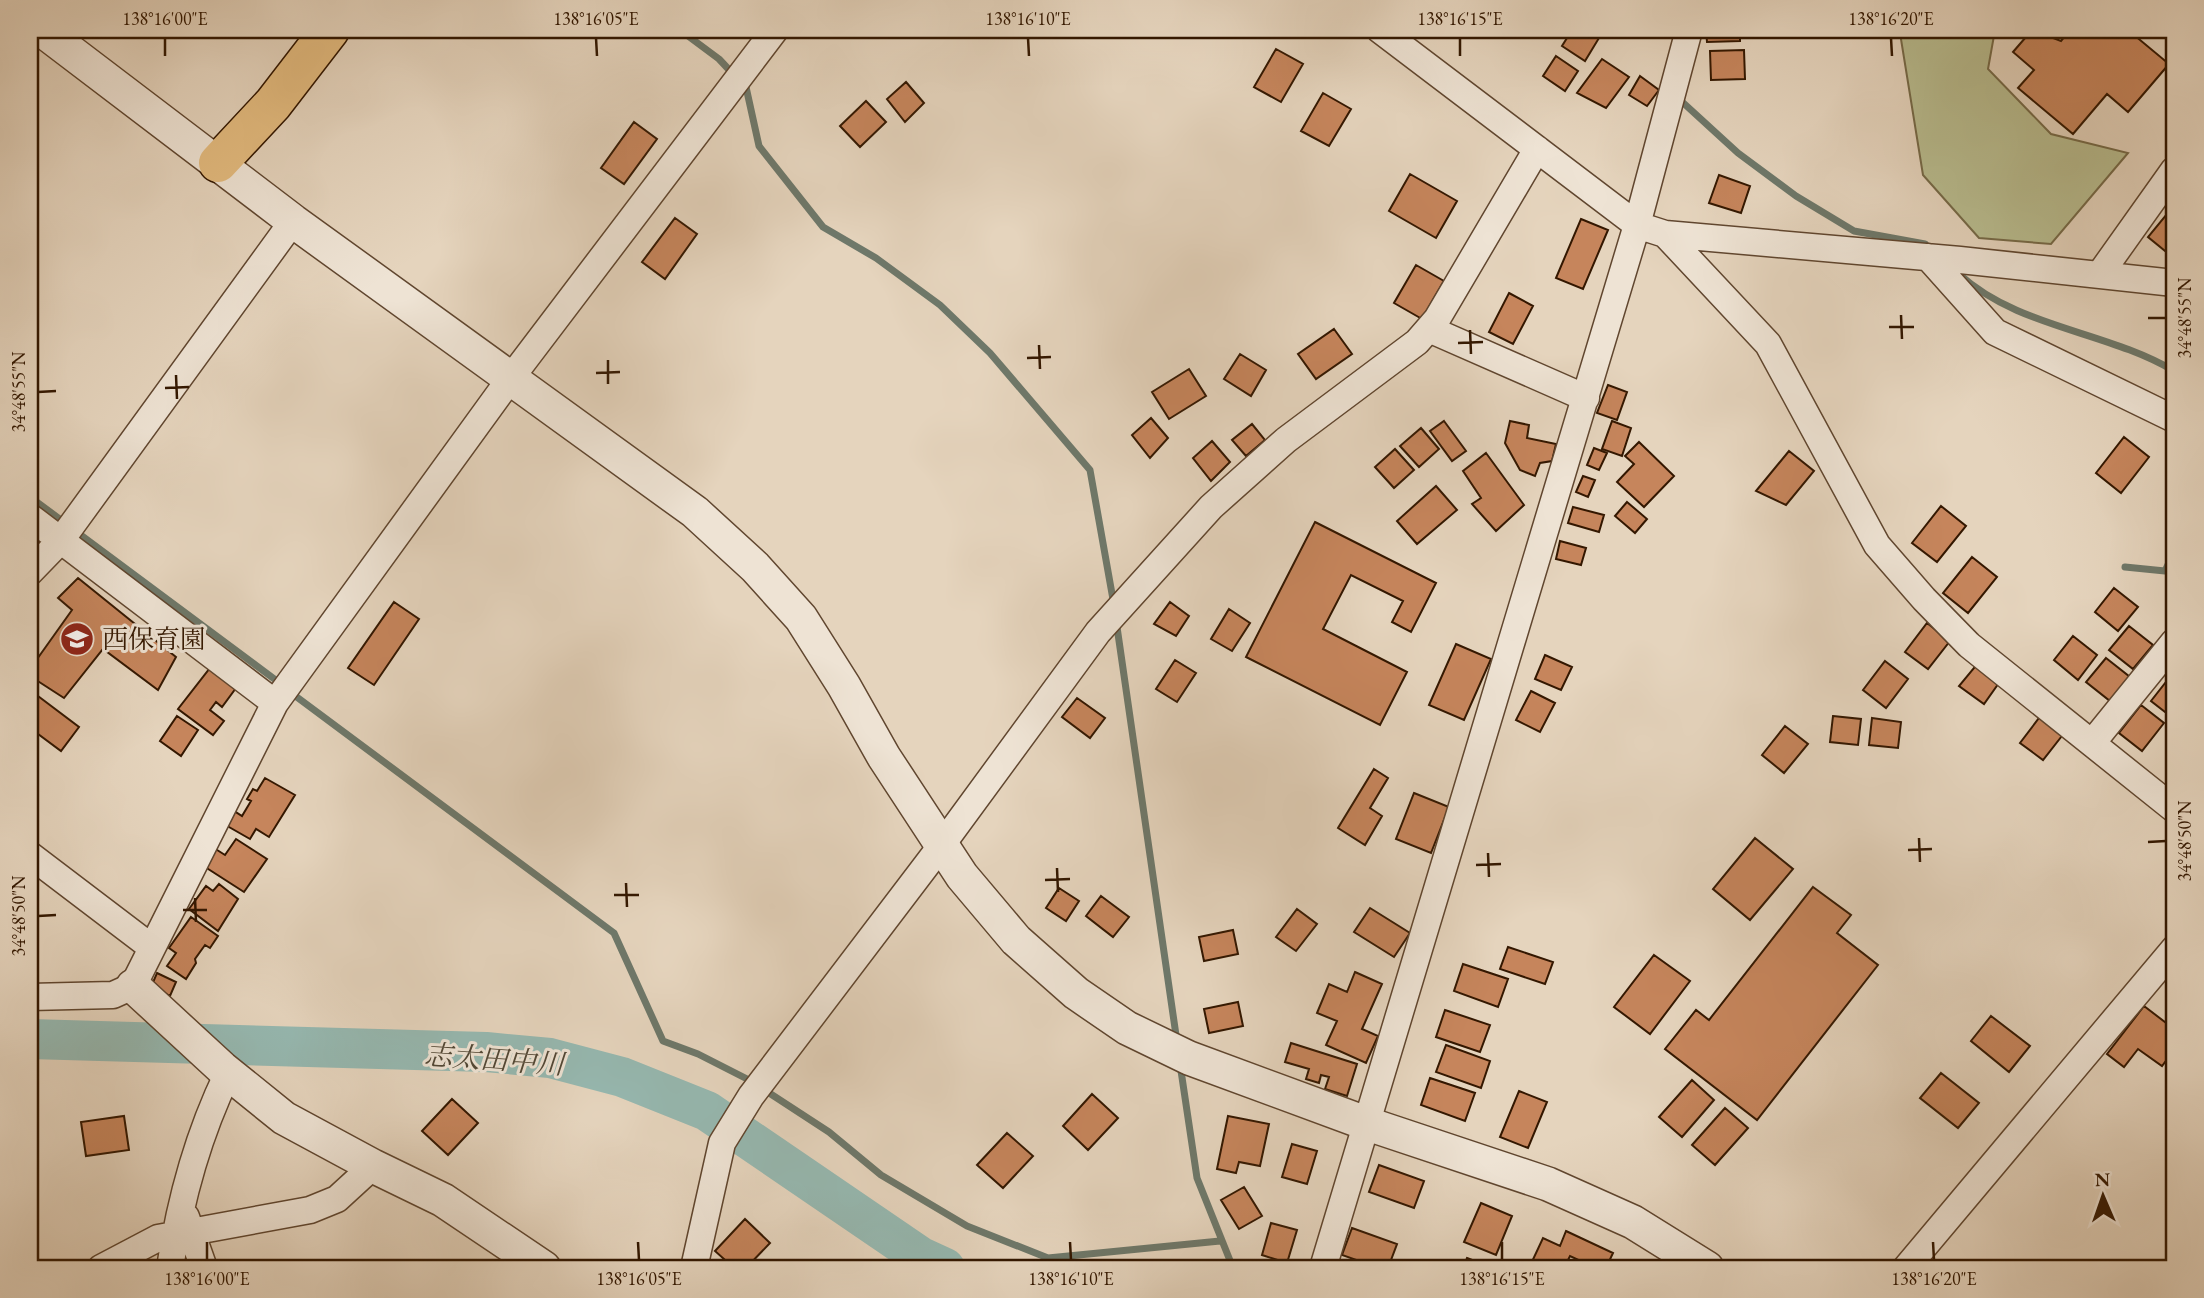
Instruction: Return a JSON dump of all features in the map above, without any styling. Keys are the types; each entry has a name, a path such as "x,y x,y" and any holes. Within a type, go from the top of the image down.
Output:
{"highway":[{"path":"218,163 257,92 302,30"},
{"path":"218,163 273,104 330,30"}],"street":[{"path":"42,30 293,221 695,512 755,567 801,618 941,846 1016,940 1076,993 1126,1028 1189,1058 1368,1124 1548,1184 1633,1222 1707,1268"},
{"path":"30,997 113,995 133,986 275,703 510,379 775,30"},
{"path":"1380,30 1637,225 1665,234 2174,283"},
{"path":"1323,1268 1586,398 1637,225 1689,30"},
{"path":"694,1268 722,1143 753,1093 941,846 1098,632 1211,507 1286,440 1417,342 1429,329 1537,149"},
{"path":"2100,274 2174,170"},
{"path":"30,572 61,540 293,221"},
{"path":"1665,234 1768,344 1877,545 1924,599 1969,645 2174,809"},
{"path":"1941,259 1995,332 2174,419"},
{"path":"1429,329 1586,398"},
{"path":"30,517 275,703"},
{"path":"2092,743 2174,642"},
{"path":"30,855 152,947"},
{"path":"1906,1268 2174,948"},
{"path":"133,986 225,1070 284,1118 443,1200 544,1268"},
{"path":"170,1268 183,1233 181,1202 208,1114 225,1070"},
{"path":"101,1268 158,1238 310,1210 337,1199 373,1166"},
{"path":"183,1233 204,1268"}],"green space":[{"path":"1914,30 1995,30 1988,69 2051,134 2128,153 2051,244 1979,238 1923,175 1900,33"}],"building":[{"path":"1572,30 1584,30 1599,38 1585,61 1562,46"},
{"path":"1706,30 1740,30 1740,41 1707,42"},
{"path":"2032,30 2061,41 2070,30 2128,30 2169,64 2128,112 2107,94 2073,134 2018,88 2034,70 2013,52"},
{"path":"1276,49 1303,64 1281,102 1254,87"},
{"path":"1744,50 1745,79 1711,80 1710,51"},
{"path":"1556,56 1578,71 1565,91 1543,76"},
{"path":"1602,59 1629,77 1606,108 1577,93"},
{"path":"1640,76 1659,90 1647,106 1629,95"},
{"path":"906,82 924,103 905,122 887,99"},
{"path":"1323,93 1351,109 1329,146 1301,131"},
{"path":"866,101 886,122 860,147 840,126"},
{"path":"634,122 657,139 624,184 601,168"},
{"path":"1410,174 1457,201 1436,238 1389,211"},
{"path":"1719,175 1750,186 1741,213 1709,203"},
{"path":"2171,209 2174,211 2174,250 2170,255 2148,237"},
{"path":"675,218 697,234 665,279 642,262"},
{"path":"1581,219 1608,230 1583,289 1556,278"},
{"path":"1416,265 1444,281 1422,319 1394,303"},
{"path":"1509,293 1533,306 1513,344 1489,332"},
{"path":"1334,329 1352,354 1316,379 1298,354"},
{"path":"1240,354 1266,370 1251,396 1224,379"},
{"path":"1189,369 1206,396 1169,419 1152,392"},
{"path":"1608,385 1627,392 1617,420 1597,413"},
{"path":"1151,418 1168,438 1150,458 1132,435"},
{"path":"1444,421 1466,451 1452,461 1430,431"},
{"path":"1510,421 1529,425 1527,438 1556,444 1552,461 1540,463 1535,476 1520,470 1505,443"},
{"path":"1612,421 1631,428 1622,456 1602,449"},
{"path":"1252,424 1265,440 1246,456 1232,440"},
{"path":"1421,428 1439,449 1419,467 1400,446"},
{"path":"2124,437 2149,457 2121,493 2096,473"},
{"path":"1212,441 1230,462 1211,481 1193,458"},
{"path":"1639,442 1674,476 1644,507 1617,482 1634,464 1625,456"},
{"path":"1594,448 1607,453 1599,470 1587,465"},
{"path":"1395,449 1414,470 1394,488 1375,467"},
{"path":"1789,451 1814,471 1786,505 1756,491"},
{"path":"1486,453 1524,505 1496,531 1472,504 1481,498 1463,471"},
{"path":"1583,476 1595,480 1588,497 1576,492"},
{"path":"1436,486 1457,510 1417,544 1397,521"},
{"path":"1627,502 1647,519 1635,533 1615,516"},
{"path":"1941,506 1966,526 1937,562 1912,543"},
{"path":"1573,507 1604,515 1599,532 1568,523"},
{"path":"1315,522 1436,583 1411,632 1392,622 1403,601 1351,575 1323,629 1407,672 1380,725 1246,657"},
{"path":"1560,541 1586,548 1581,565 1556,559"},
{"path":"1972,557 1997,577 1968,613 1943,593"},
{"path":"78,578 176,657 158,690 103,649 64,698 30,676 30,669 72,610 58,598"},
{"path":"2114,588 2138,607 2118,631 2095,612"},
{"path":"394,602 419,619 374,685 348,668"},
{"path":"1170,602 1189,616 1176,636 1154,624"},
{"path":"1229,609 1250,623 1232,651 1211,639"},
{"path":"1927,623 1950,641 1928,669 1905,652"},
{"path":"2129,626 2153,645 2133,669 2109,650"},
{"path":"2073,636 2097,655 2078,680 2054,660"},
{"path":"1456,644 1491,659 1464,720 1429,705"},
{"path":"1545,655 1572,667 1561,690 1535,679"},
{"path":"2106,658 2130,677 2110,701 2086,682"},
{"path":"1175,660 1196,673 1177,702 1156,689"},
{"path":"1885,661 1908,679 1886,708 1863,690"},
{"path":"1978,663 2001,680 1984,704 1959,686"},
{"path":"210,668 236,688 222,707 216,702 210,710 224,721 213,735 178,709"},
{"path":"2174,674 2174,719 2151,701"},
{"path":"30,690 79,727 61,751 30,728"},
{"path":"1531,691 1555,703 1540,732 1516,720"},
{"path":"1077,698 1105,718 1090,738 1062,717"},
{"path":"2141,705 2164,723 2142,751 2119,733"},
{"path":"2042,714 2065,732 2043,760 2020,743"},
{"path":"177,716 198,730 181,756 160,741"},
{"path":"1833,716 1861,719 1858,745 1830,742"},
{"path":"1872,718 1901,722 1898,748 1869,745"},
{"path":"1785,726 1808,744 1784,773 1762,755"},
{"path":"1374,769 1388,778 1370,808 1382,816 1365,845 1338,828"},
{"path":"265,778 295,795 269,837 256,829 250,839 222,823 231,809 242,816 251,801 247,799 253,789 257,791"},
{"path":"1414,793 1449,807 1431,853 1396,839"},
{"path":"1755,838 1793,869 1750,920 1713,889"},
{"path":"236,839 267,859 244,892 202,865 214,848 225,855"},
{"path":"219,884 238,899 218,931 189,909 206,886 213,891"},
{"path":"1813,887 1851,915 1837,933 1878,965 1757,1120 1665,1049 1696,1010 1709,1020"},
{"path":"1059,888 1079,901 1066,921 1046,908"},
{"path":"1101,896 1129,917 1113,937 1086,916"},
{"path":"1370,908 1410,933 1394,957 1354,932"},
{"path":"1297,909 1317,924 1296,951 1276,937"},
{"path":"191,917 218,936 210,948 205,945 186,979 167,966 176,953 169,948"},
{"path":"1233,930 1238,954 1204,961 1199,937"},
{"path":"1508,947 1553,962 1545,984 1500,969"},
{"path":"1654,955 1690,981 1650,1034 1614,1007"},
{"path":"1463,964 1508,979 1498,1007 1454,991"},
{"path":"1355,972 1382,984 1362,1029 1378,1036 1366,1063 1326,1045 1337,1021 1317,1013 1329,984 1347,992"},
{"path":"157,973 176,982 170,996 151,987"},
{"path":"1238,1002 1243,1026 1209,1033 1204,1009"},
{"path":"2144,1006 2174,1029 2174,1050 2162,1066 2138,1049 2124,1067 2107,1054"},
{"path":"1445,1010 1490,1025 1480,1052 1436,1037"},
{"path":"1991,1016 2030,1046 2009,1072 1971,1041"},
{"path":"1291,1043 1357,1064 1347,1096 1325,1089 1329,1077 1321,1075 1319,1083 1306,1079 1309,1069 1285,1062"},
{"path":"1446,1045 1490,1061 1481,1088 1436,1072"},
{"path":"1941,1073 1979,1103 1958,1128 1920,1098"},
{"path":"1430,1078 1475,1093 1465,1121 1421,1105"},
{"path":"1692,1080 1714,1100 1682,1137 1659,1117"},
{"path":"1519,1091 1547,1102 1528,1148 1500,1137"},
{"path":"1092,1094 1118,1118 1088,1150 1063,1126"},
{"path":"452,1099 478,1123 448,1155 422,1131"},
{"path":"1725,1108 1748,1128 1715,1165 1692,1145"},
{"path":"124,1116 129,1150 86,1156 81,1122"},
{"path":"1228,1116 1269,1124 1260,1166 1239,1162 1236,1173 1217,1169"},
{"path":"1007,1133 1033,1156 1003,1188 977,1165"},
{"path":"1292,1144 1317,1151 1307,1184 1282,1177"},
{"path":"1379,1165 1424,1181 1414,1208 1369,1192"},
{"path":"1244,1187 1262,1216 1239,1229 1221,1200"},
{"path":"1481,1203 1512,1216 1496,1255 1464,1242"},
{"path":"745,1219 770,1243 746,1268 734,1268 715,1251"},
{"path":"1271,1223 1297,1230 1287,1263 1262,1255"},
{"path":"1352,1228 1397,1244 1388,1268 1379,1268 1342,1255"},
{"path":"1566,1231 1613,1253 1606,1268 1596,1268 1570,1256 1564,1268 1529,1268 1543,1238 1560,1246"},
{"path":"1467,1258 1493,1268 1463,1268"}],"waterway":[{"path":"680,30 719,59 733,74"},
{"path":"741,83 746,87 759,146 823,227 876,258 940,305 990,353 1090,470 1114,605"},
{"path":"1679,99 1738,153 1796,196 1854,231 1925,244"},
{"path":"1959,274 1982,292 2008,306 2120,347 2174,371"},
{"path":"30,497 65,523"},
{"path":"74,530 281,684"},
{"path":"2125,567 2165,571 2174,552"},
{"path":"1116,620 1177,1042"},
{"path":"290,692 614,933 663,1041 698,1054 753,1082"},
{"name":"志太田中川","path":"30,1039 486,1052 550,1058 622,1077 707,1111 921,1257 945,1268"},
{"path":"1180,1064 1197,1178 1233,1268"},
{"path":"763,1089 829,1132 881,1175 967,1226 1048,1258 1220,1241"}],"place":[{"name":"西保育園","path":"77,639"}]}
